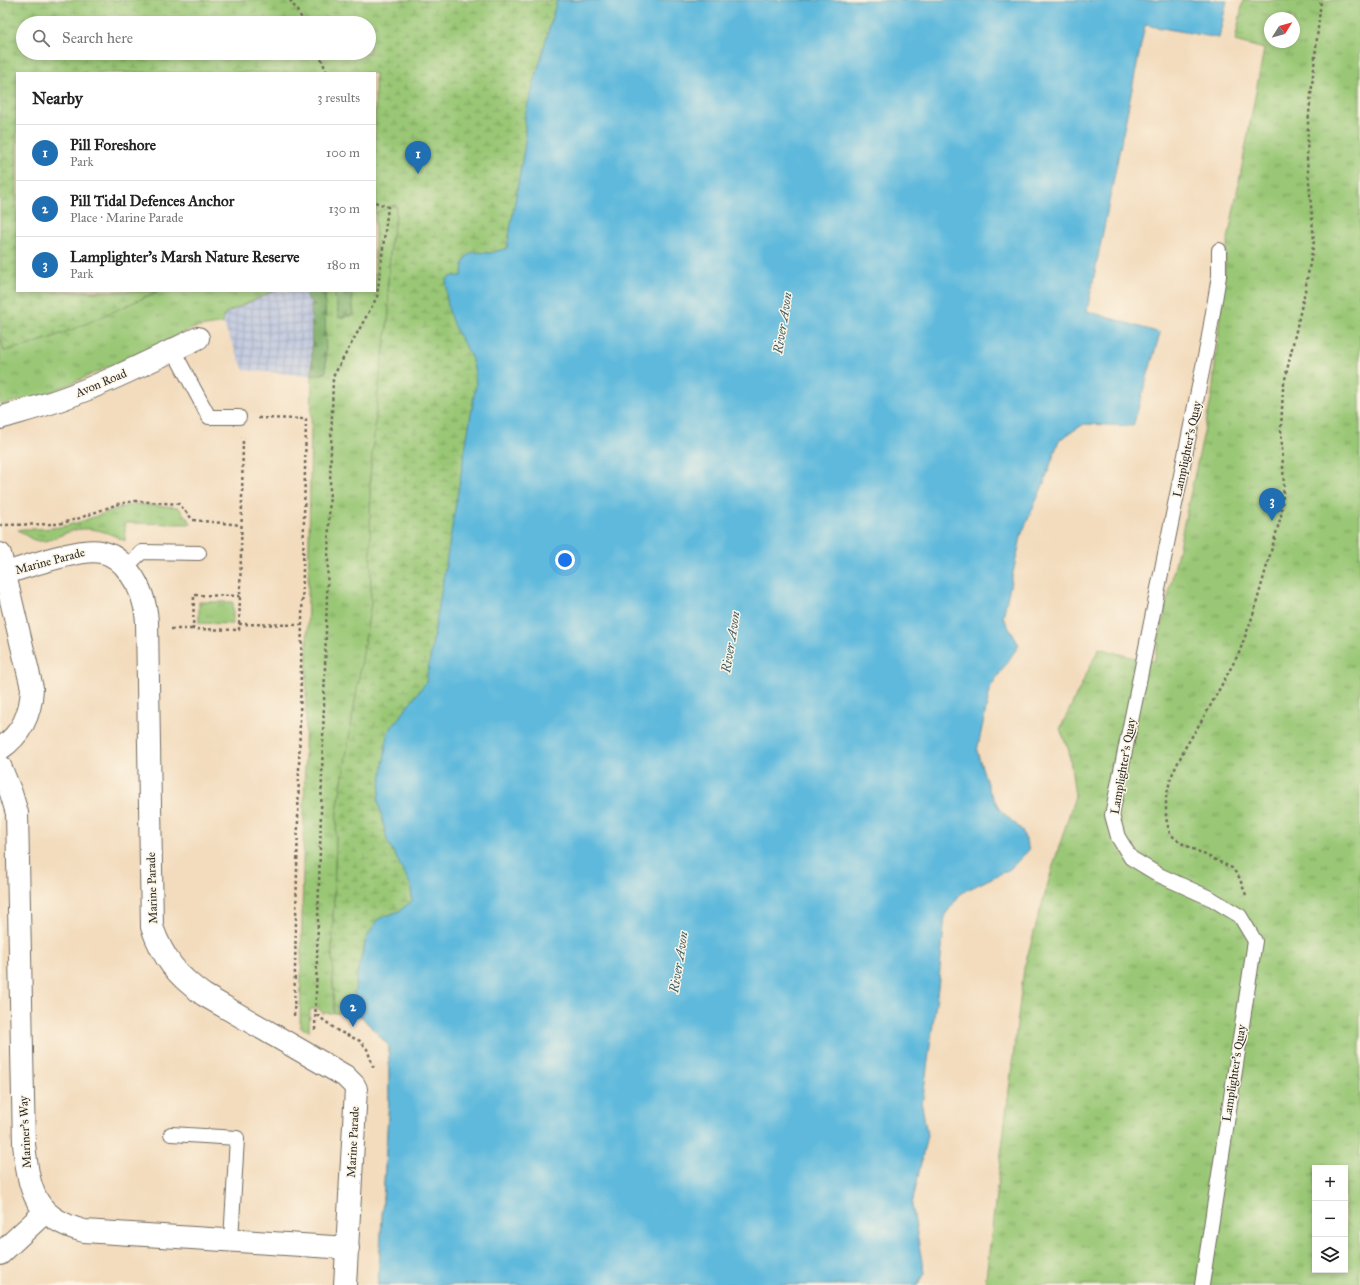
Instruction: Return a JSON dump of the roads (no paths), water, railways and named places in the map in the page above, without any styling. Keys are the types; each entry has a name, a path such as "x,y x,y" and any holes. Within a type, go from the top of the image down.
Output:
{"street":[{"name":"Avon Road","path":"0,418 36,408 76,394 108,381 198,338"},
{"name":"Marine Parade","path":"3,563 93,551 111,555 126,567 134,578 142,596 147,622 152,926 165,958 187,983 204,995 345,1076 354,1085 356,1089 345,1285"},
{"path":"0,749 13,739 23,726 27,717 32,696 32,688 3,563"},
{"name":"Mariner's Way","path":"0,766 14,805 17,822 25,1158 32,1191 45,1212 66,1226 84,1231 348,1248"},
{"path":"0,1254 45,1212"}],"lane":[{"name":"Lamplighter's Quay","path":"1202,1285 1255,941 1240,916 1212,899 1159,875 1131,858 1118,837 1112,815 1208,342 1219,276 1219,250"},
{"path":"173,350 209,417 245,418"},
{"path":"126,567 142,552 199,553"},
{"path":"171,1134 237,1138 231,1240"}],"water":[{"name":"River Avon","path":"557,0 1227,0 1219,38 1145,25 1087,311 1160,333 1133,426 1084,424 1059,440 1044,483 1022,533 1003,617 1019,645 991,686 977,751 989,790 1000,810 1022,830 1029,850 1010,869 961,893 945,915 939,980 922,1105 927,1135 912,1205 924,1273 918,1285 378,1285 389,1099 389,1046 361,1016 354,997 358,968 367,937 378,919 399,911 412,901 411,886 387,840 378,800 388,732 426,682 476,384 471,357 459,337 449,311 446,285 447,279 453,276 462,276 463,263 468,255 473,252 491,253 507,248 525,143 525,115"}],"place":[{"name":"Pill Foreshore","path":"418,174"},
{"name":"Lamplighter's Marsh Nature Reserve","path":"1272,521"},
{"name":"Pill Tidal Defences Anchor","path":"353,1027"}]}
